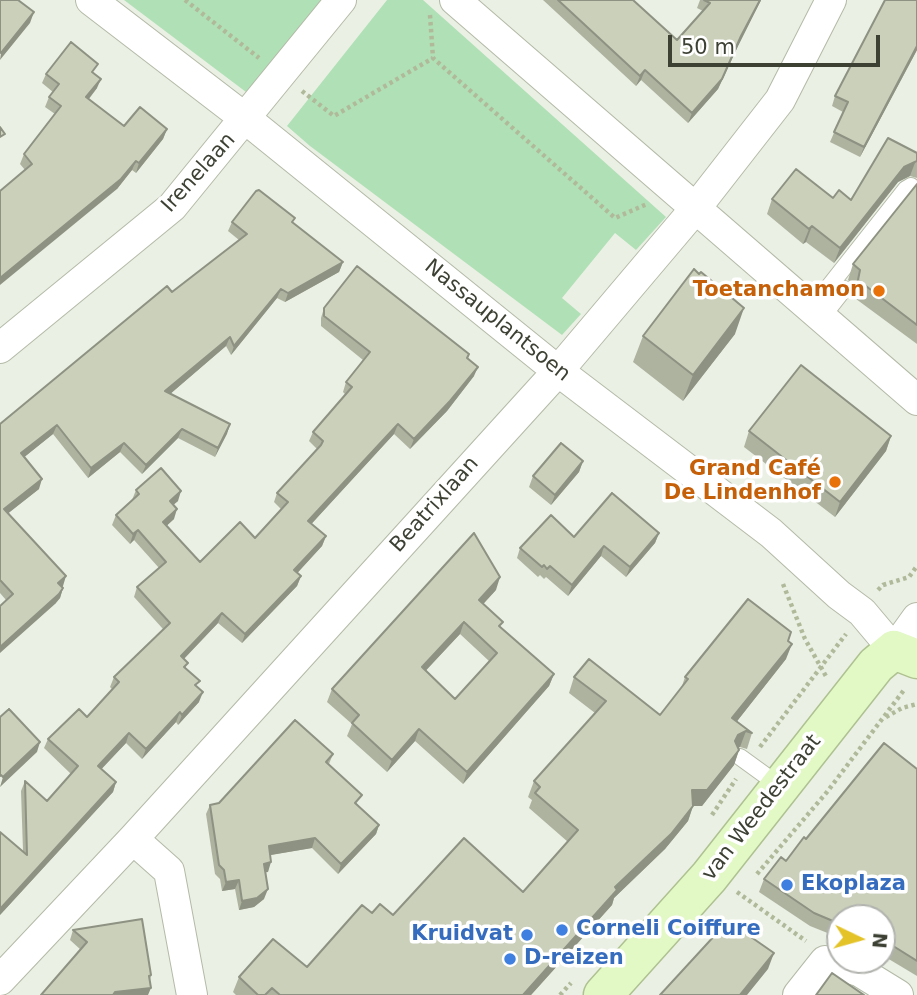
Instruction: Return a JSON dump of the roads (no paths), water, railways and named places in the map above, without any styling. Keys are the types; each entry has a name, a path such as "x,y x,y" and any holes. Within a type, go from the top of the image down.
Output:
{"main road":[{"name":"van Weedestraat","path":"591,985 709,877 876,665 907,664"}],"street":[{"name":"Nassauplantsoen","path":"91,0 246,119 558,371 771,533 839,596 862,612 907,664"},
{"name":"Irenelaan","path":"0,348 172,207 341,0"},
{"name":"Beatrixlaan","path":"0,980 133,839 558,371 687,218 780,100 831,0"},
{"path":"443,6 687,218 817,313 917,400"},
{"name":"van Weedestraat","path":"907,664 917,618"},
{"path":"133,839 169,871 192,995"},
{"path":"798,995 825,961 859,971 898,995"}],"lane":[{"path":"817,313 906,189 911,186"},
{"path":"817,313 844,289"},
{"path":"744,759 780,786"}],"place":[{"name":"Toetanchamon","path":"879,291"},
{"name":"Grand Café De Lindenhof","path":"835,482"},
{"name":"Ekoplaza","path":"787,885"},
{"name":"Corneli Coiffure","path":"562,930"},
{"name":"Kruidvat","path":"527,935"},
{"name":"D-reizen","path":"510,959"}]}
